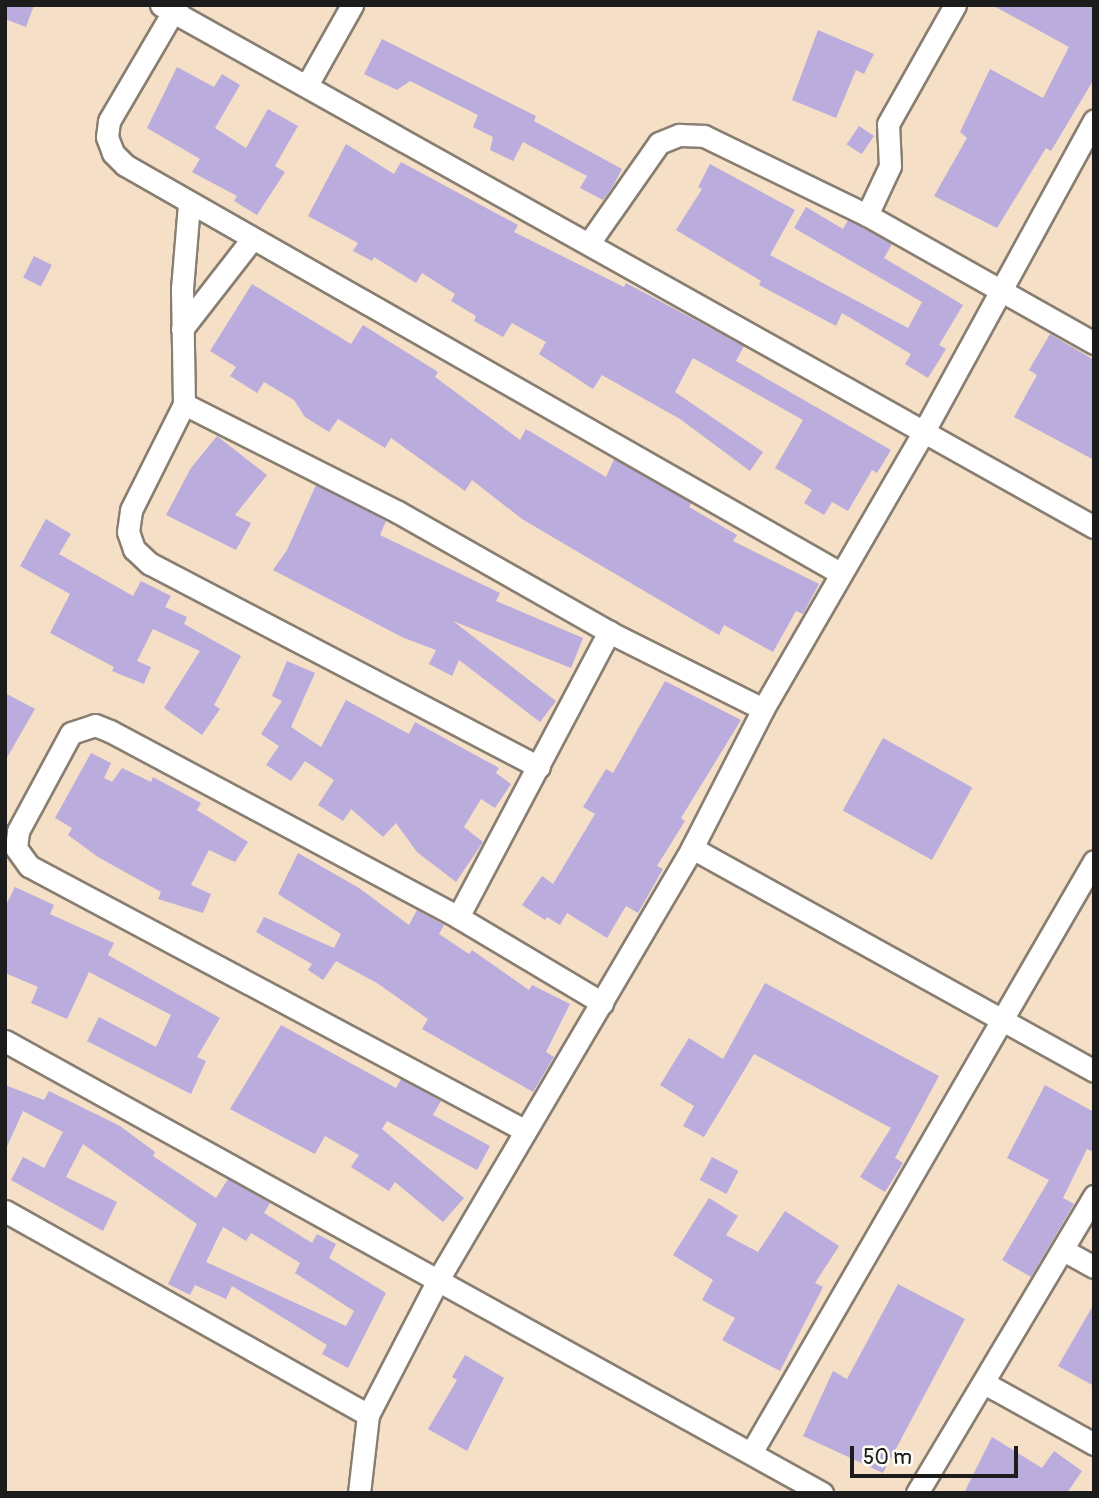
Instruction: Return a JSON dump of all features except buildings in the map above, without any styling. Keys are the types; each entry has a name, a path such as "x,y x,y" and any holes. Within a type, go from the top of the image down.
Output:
{"street":[{"path":"307,85 352,5"},
{"path":"867,215 890,166 888,124 955,5"},
{"path":"841,572 125,165 113,153 107,137 110,121 171,8 1094,527"},
{"path":"359,1493 368,1415 439,1278 692,848 763,709 924,431 999,293 1088,147 1094,121"},
{"path":"590,243 659,143 679,135 704,136 867,215 999,293 1094,343"},
{"path":"188,203 182,329 184,404 131,510 128,532 134,549 149,564 539,767"},
{"path":"182,329 252,239"},
{"path":"184,404 398,512 609,632 763,709"},
{"path":"458,917 609,632"},
{"path":"524,1130 29,866 16,848 18,831 71,733 95,725 458,917 601,1003"},
{"path":"692,848 1094,1071"},
{"path":"751,1453 1004,1021 1094,861"},
{"path":"5,1041 439,1278 822,1493"},
{"path":"917,1493 1065,1251 1094,1196"},
{"path":"5,1211 368,1415"},
{"path":"1065,1251 1094,1267"},
{"path":"984,1383 1094,1444"}]}
